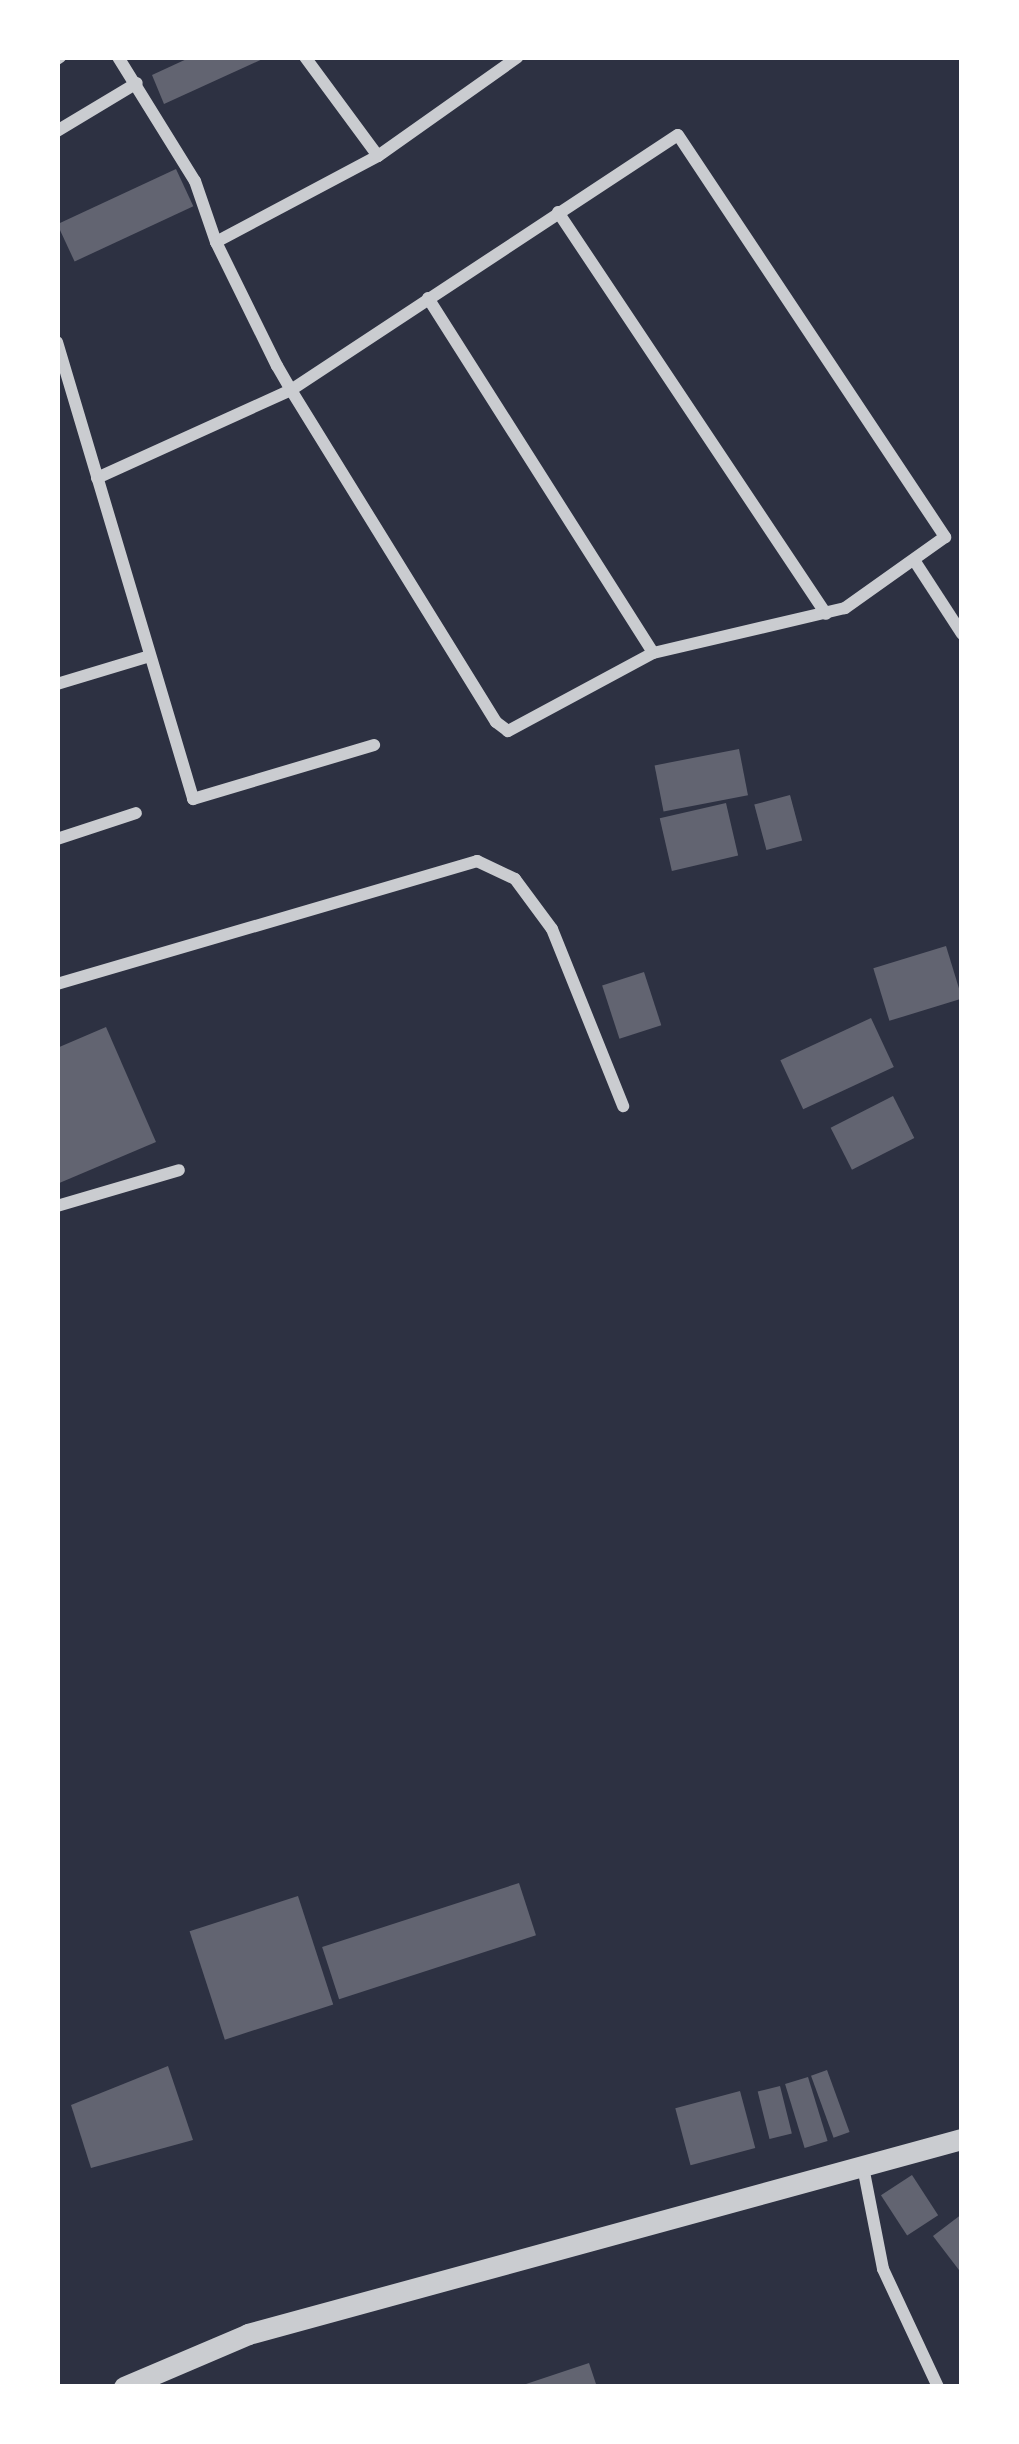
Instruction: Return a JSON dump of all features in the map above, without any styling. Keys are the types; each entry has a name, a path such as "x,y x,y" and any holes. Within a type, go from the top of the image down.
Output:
{"street":[{"path":"97,478 291,390 559,212 684,137 941,522 945,537 826,614 653,652 517,730 496,722 291,390 137,83 118,57"},
{"path":"305,57 378,156"},
{"path":"490,57 500,70"},
{"path":"216,242 378,156 518,57"},
{"path":"57,131 137,83"},
{"path":"559,212 826,614"},
{"path":"428,298 653,652"},
{"path":"57,342 193,799 374,745"},
{"path":"914,560 962,634"},
{"path":"57,684 150,656"},
{"path":"57,839 136,813"},
{"path":"57,984 477,861 515,879 553,929 623,1106"},
{"path":"57,1206 179,1170"},
{"path":"124,2387 248,2334 864,2172 962,2139"},
{"path":"864,2172 883,2269 938,2387"}],"building":[{"path":"191,57 267,57 164,104 152,75"},
{"path":"176,169 193,206 75,262 57,224"},
{"path":"739,749 748,795 664,812 655,765"},
{"path":"790,795 802,840 766,850 754,805"},
{"path":"726,803 738,856 672,871 660,818"},
{"path":"946,946 962,999 889,1021 873,968"},
{"path":"644,972 661,1025 619,1039 602,986"},
{"path":"871,1018 894,1067 803,1109 780,1060"},
{"path":"106,1027 156,1142 57,1184 57,1048"},
{"path":"893,1096 914,1138 852,1170 831,1128"},
{"path":"519,1883 536,1935 339,1999 322,1947"},
{"path":"298,1896 333,2004 225,2040 190,1931"},
{"path":"168,2066 193,2140 91,2168 71,2105"},
{"path":"827,2070 850,2132 834,2138 811,2076"},
{"path":"808,2077 828,2141 805,2148 785,2084"},
{"path":"780,2086 792,2134 770,2139 758,2092"},
{"path":"740,2091 755,2148 691,2165 675,2108"},
{"path":"912,2175 938,2215 907,2235 881,2195"},
{"path":"962,2214 962,2274 933,2236"},
{"path":"589,2363 597,2387 520,2387 520,2386"}]}
